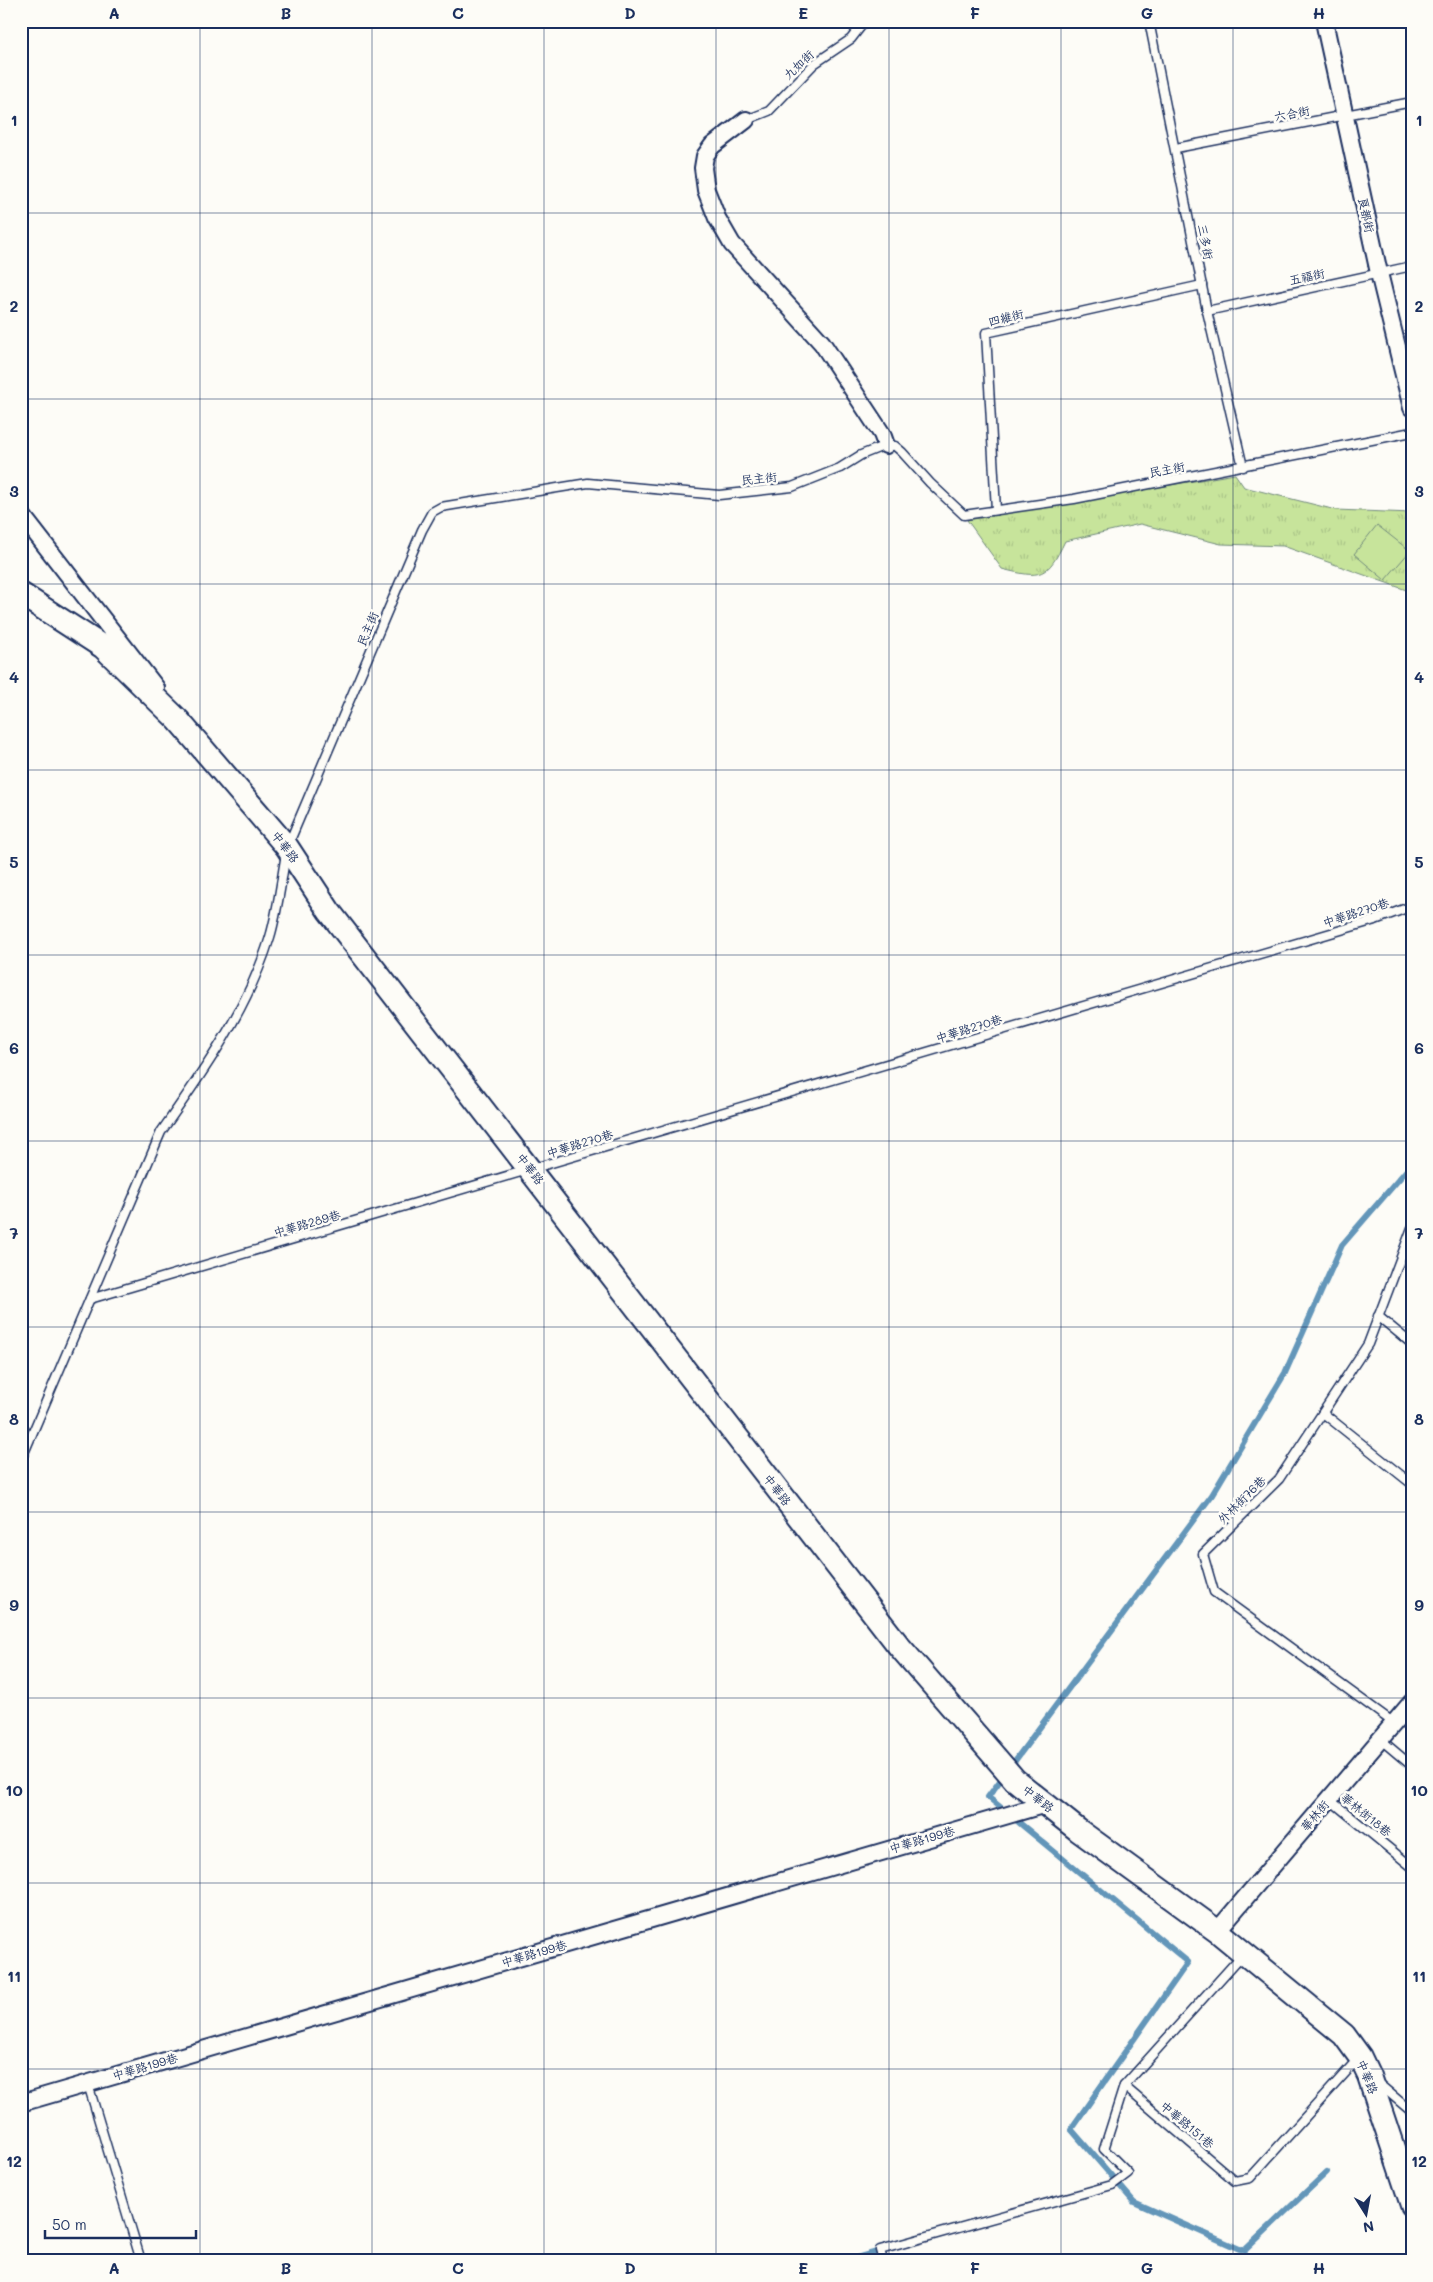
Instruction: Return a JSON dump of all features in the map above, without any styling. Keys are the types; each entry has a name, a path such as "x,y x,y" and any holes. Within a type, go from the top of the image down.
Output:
{"main road":[{"name":"中華路","path":"21,594 103,647 178,720 287,847 329,911 899,1646 1015,1780 1217,1931 1344,2035 1364,2066 1412,2205"}],"street":[{"name":"良都街","path":"1324,21 1379,273 1412,408"},
{"path":"746,120 712,146 705,156 702,168 706,190 717,218 732,244 822,343 882,434 886,445"},
{"name":"中華路","path":"21,514 144,670 178,720"},
{"name":"華林街","path":"1217,1931 1412,1702"},
{"name":"中華路199巷","path":"21,2103 1046,1804"}],"lane":[{"name":"九如街","path":"746,120 769,111 814,64 851,38 865,21"},
{"name":"三多街","path":"1149,21 1176,148 1207,311 1243,467"},
{"name":"六合街","path":"1176,148 1412,102"},
{"name":"五福街","path":"1207,311 1412,266"},
{"name":"四維街","path":"996,510 986,333 1202,285"},
{"name":"民主街","path":"287,847 422,530 432,512 441,507 588,483 719,495 792,487 840,468 862,455 886,445 895,446 902,452 964,515 1074,500 1412,432"},
{"path":"21,1460 161,1132 194,1086 247,999 271,936 287,847"},
{"name":"中華路270巷","path":"531,1171 1366,923 1412,906"},
{"name":"中華路289巷","path":"90,1299 531,1171"},
{"name":"外林街76巷","path":"1394,1723 1214,1592 1203,1554 1279,1479 1368,1344 1412,1228"},
{"path":"1378,1316 1412,1344"},
{"path":"1323,1413 1412,1484"},
{"path":"1380,1739 1412,1766"},
{"name":"華林街18巷","path":"1329,1799 1412,1867"},
{"path":"884,2261 880,2250 1112,2185 1128,2173 1104,2148 1124,2086 1243,1953"},
{"path":"1364,2066 1412,2112"},
{"name":"中華路151巷","path":"1124,2086 1235,2180 1250,2178 1364,2066"},
{"path":"88,2084 141,2261"}],"green space":[{"path":"1235,474 1244,487 1336,510 1412,513 1412,592 1283,546 1221,544 1140,524 1065,541 1047,569 1041,573 1026,574 1002,569 967,520"},
{"path":"1377,525 1410,551 1385,580 1354,554"}],"waterway":[{"path":"1327,2172 1244,2251 1134,2202 1071,2129 1188,1962 988,1797 1212,1495 1285,1373 1342,1245 1412,1164"},
{"path":"846,2261 884,2250"}]}
